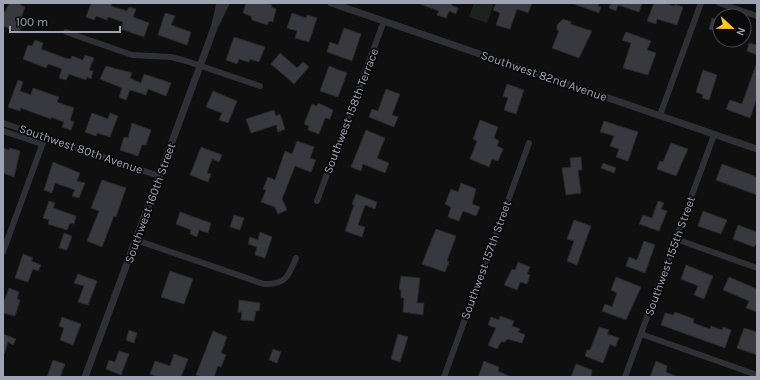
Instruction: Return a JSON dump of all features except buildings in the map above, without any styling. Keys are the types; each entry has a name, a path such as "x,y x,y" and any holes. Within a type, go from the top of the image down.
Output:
{"street":[{"name":"Southwest 160th Street","path":"214,28 220,3"},
{"name":"Southwest 160th Street","path":"85,377 214,28 226,3"},
{"name":"Southwest 82nd Avenue","path":"331,3 757,149"},
{"path":"660,115 701,3"},
{"path":"719,3 757,16"},
{"name":"Southwest 158th Terrace","path":"317,201 384,21"},
{"path":"66,32 132,55 171,57 260,86"},
{"name":"Southwest 80th Avenue","path":"3,123 159,176"},
{"path":"3,131 42,144"},
{"name":"Southwest 155th Street","path":"625,377 714,135"},
{"path":"3,252 45,137"},
{"name":"Southwest 157th Street","path":"444,377 529,143"},
{"path":"676,239 757,268"},
{"path":"136,240 264,284 284,280 288,277 296,258"},
{"path":"641,334 757,375"}],"shaded area":[{"path":"474,3 494,3 487,23 469,17"}]}
